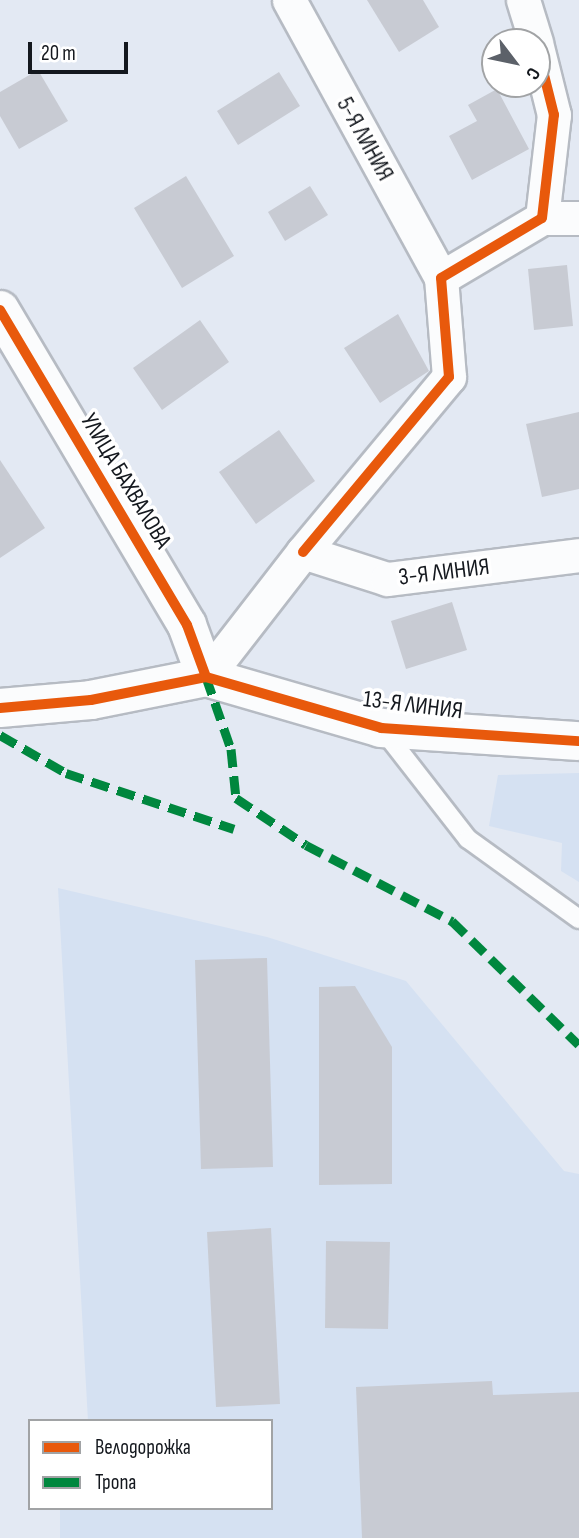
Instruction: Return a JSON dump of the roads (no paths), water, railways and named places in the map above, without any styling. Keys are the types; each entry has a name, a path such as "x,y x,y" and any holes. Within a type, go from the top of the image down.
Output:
{"street":[{"name":"5-Я ЛИНИЯ","path":"289,0 441,278"},
{"path":"523,0 532,28"},
{"path":"542,218 554,115 550,98"},
{"path":"0,708 92,700 206,677 303,552 449,377 441,278 542,218 579,218"},
{"name":"УЛИЦА БАХВАЛОВА","path":"0,310 187,625 206,677"},
{"name":"3-Я ЛИНИЯ","path":"303,552 387,579 579,555"},
{"name":"13-Я ЛИНИЯ","path":"206,677 381,728 579,741"}],"lane":[{"path":"381,728 468,839 579,919"}]}
